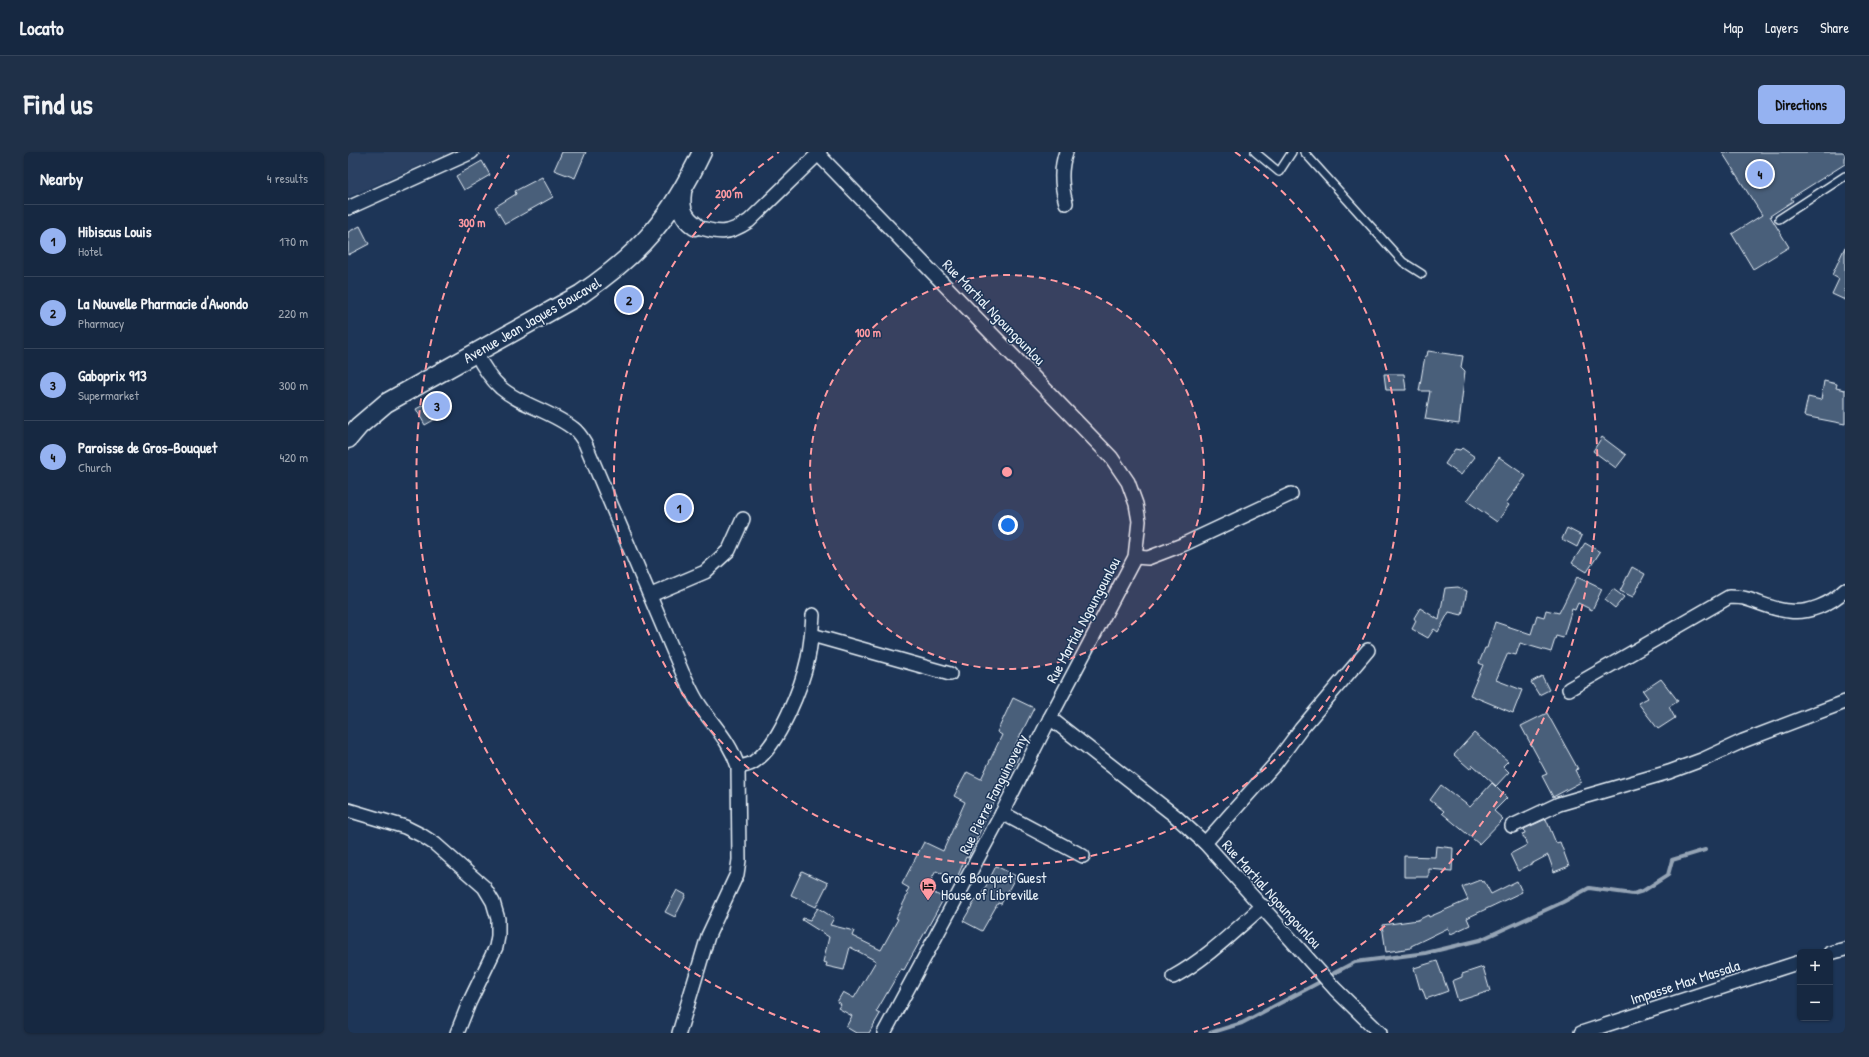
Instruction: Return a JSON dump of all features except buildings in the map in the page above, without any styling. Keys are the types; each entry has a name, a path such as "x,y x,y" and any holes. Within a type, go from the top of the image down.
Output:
{"main road":[{"name":"Avenue Jean Jaques Boucavel","path":"348,439 363,422 386,403 581,294 608,276 634,253 659,226 682,192 702,152"},
{"path":"682,192 681,202 683,213 688,221 695,226"},
{"path":"659,226 674,222 695,226"}],"street":[{"path":"348,208 472,152"},
{"path":"1066,152 1062,174 1063,193 1066,203"},
{"path":"695,226 708,231 721,232 735,230 749,220 819,153"},
{"name":"Rue Martial Ngoungounlou","path":"819,153 1111,457 1128,482 1136,504 1139,522 1135,557 1050,718 1174,815 1205,843 1335,989 1380,1033"},
{"path":"476,353 486,370 500,387 514,397 575,429 585,443 693,694 730,745 738,767 739,860 737,874 708,936 679,1033"},
{"path":"1135,557 1148,558 1182,545 1291,494"},
{"path":"651,595 704,572 729,550 743,519"},
{"path":"1569,689 1729,597 1746,598 1767,606 1790,612 1808,610 1826,605 1845,590"},
{"path":"738,767 754,762 770,748 793,702 804,677 812,635 813,615"},
{"path":"812,635 950,674"},
{"path":"1205,843 1270,769 1301,729 1368,650"},
{"path":"1512,826 1559,804 1669,772 1704,759 1743,741 1845,702"},
{"name":"Rue Pierre Fanguinoveny","path":"884,1033 1002,812 1050,718"},
{"path":"348,810 405,827 421,835 435,844 484,887 493,902 498,919 498,936 496,947 469,1003 457,1033"},
{"path":"1002,812 1083,856"},
{"path":"1173,977 1186,970 1210,952 1262,906"},
{"path":"1833,952 1845,949"},
{"name":"Impasse Max Massala","path":"1581,1033 1797,963"}],"lane":[{"path":"1254,152 1279,172 1292,152"},
{"path":"1304,152 1403,262 1422,274"},
{"path":"1779,219 1845,176"}],"shaded area":[{"path":"348,152 451,152 348,197"}],"waterway":[{"path":"1334,973 1355,962 1426,953 1480,940 1563,902 1589,888 1633,894 1643,891 1668,875 1672,860 1705,850"},
{"path":"1210,1033 1242,1023 1318,983"}],"place":[{"name":"Paroisse de Gros-Bouquet","path":"1760,174"},
{"name":"La Nouvelle Pharmacie d'Awondo","path":"629,300"},
{"name":"Gaboprix 913","path":"437,406"},
{"name":"Hibiscus Louis","path":"679,508"},
{"name":"Gros Bouquet Guest House of Libreville","path":"928,901"}]}
